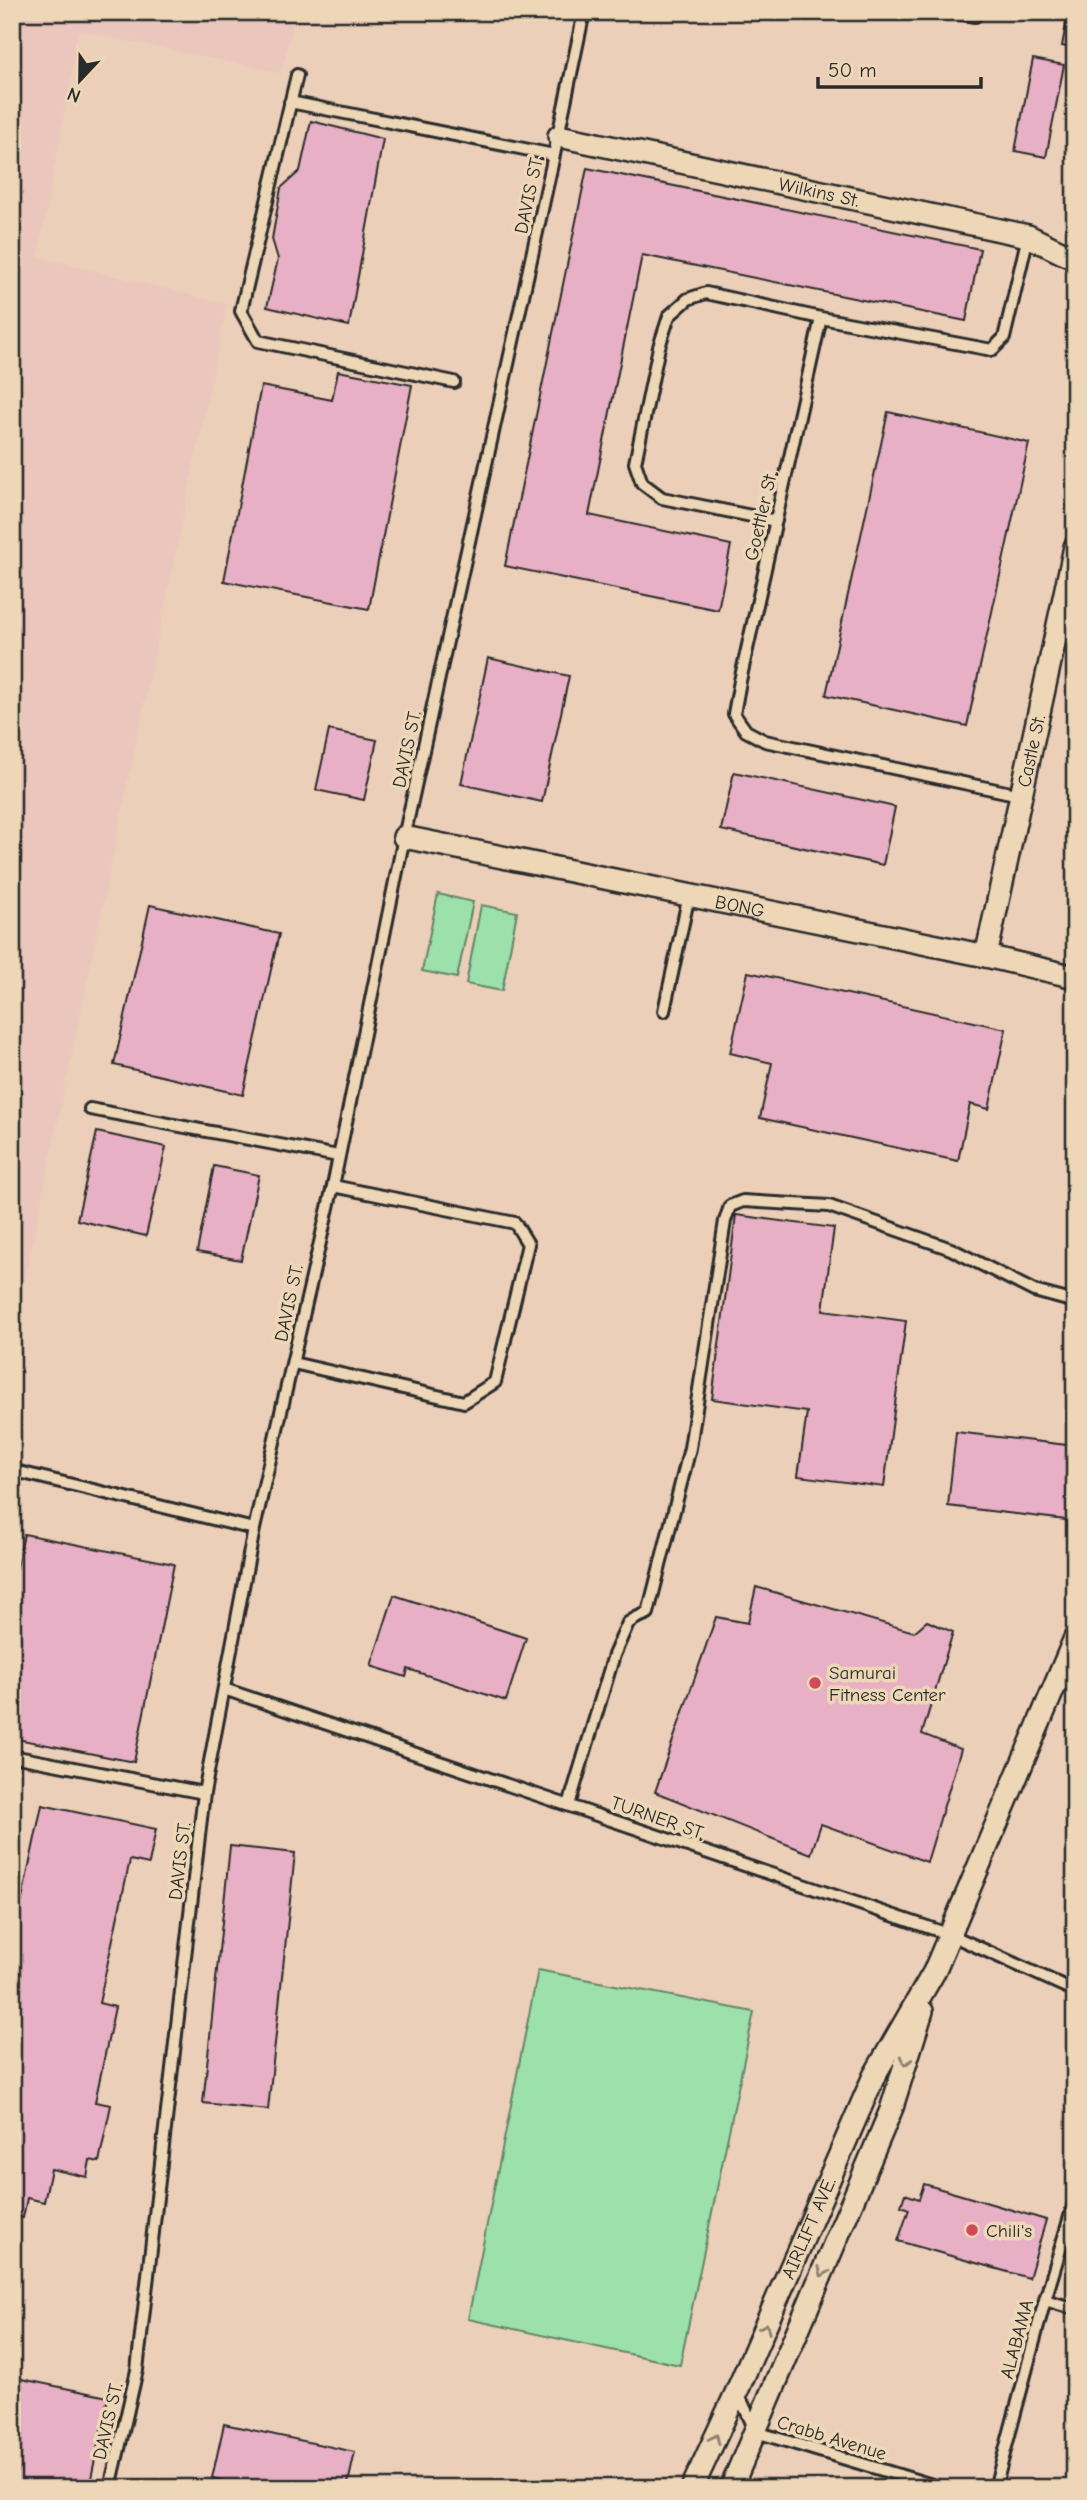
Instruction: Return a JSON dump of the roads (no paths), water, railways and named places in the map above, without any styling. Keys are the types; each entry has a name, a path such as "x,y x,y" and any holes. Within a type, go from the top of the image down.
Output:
{"street":[{"name":"Wilkins St.","path":"556,145 1028,236 1075,259"},
{"name":"Castle St.","path":"986,956 1020,795 1067,620 1075,547"},
{"name":"BONG","path":"404,837 986,956 1075,977"},
{"name":"AIRLIFT AVE.","path":"731,2488 891,2110 934,1972 1065,1684 1075,1638"},
{"name":"AIRLIFT AVE.","path":"692,2488 874,2076 934,1972"}],"lane":[{"name":"DAVIS ST.","path":"110,2488 137,2370 204,1793 254,1529 333,1186 404,837 584,12"},
{"path":"951,12 975,16 976,12"},
{"path":"297,75 241,311 258,341 454,382"},
{"path":"290,102 556,145"},
{"path":"776,522 662,498 642,483 635,463 659,346 669,316 688,299 706,293 992,350 1004,338 1028,236"},
{"name":"Goettler St.","path":"821,318 734,714 746,731 765,741 1020,795"},
{"path":"664,1011 689,895"},
{"path":"90,1109 338,1156"},
{"path":"293,1363 464,1402 495,1382 528,1244 515,1223 333,1186"},
{"path":"569,1805 614,1655 628,1623 648,1613 690,1448 725,1221 730,1206 743,1200 829,1206 951,1249 1034,1291 1075,1302"},
{"path":"15,1471 254,1529"},
{"name":"TURNER ST.","path":"224,1689 950,1935 1075,1992"},
{"path":"12,1756 204,1793"},
{"name":"ALABAMA","path":"995,2488 1045,2300 1075,2200"},
{"path":"1045,2300 1075,2309"},
{"name":"Crabb Avenue","path":"737,2391 756,2432 942,2488"}],"place":[{"name":"Samurai Fitness Center","path":"815,1683"},
{"name":"Chili's","path":"972,2230"}]}
